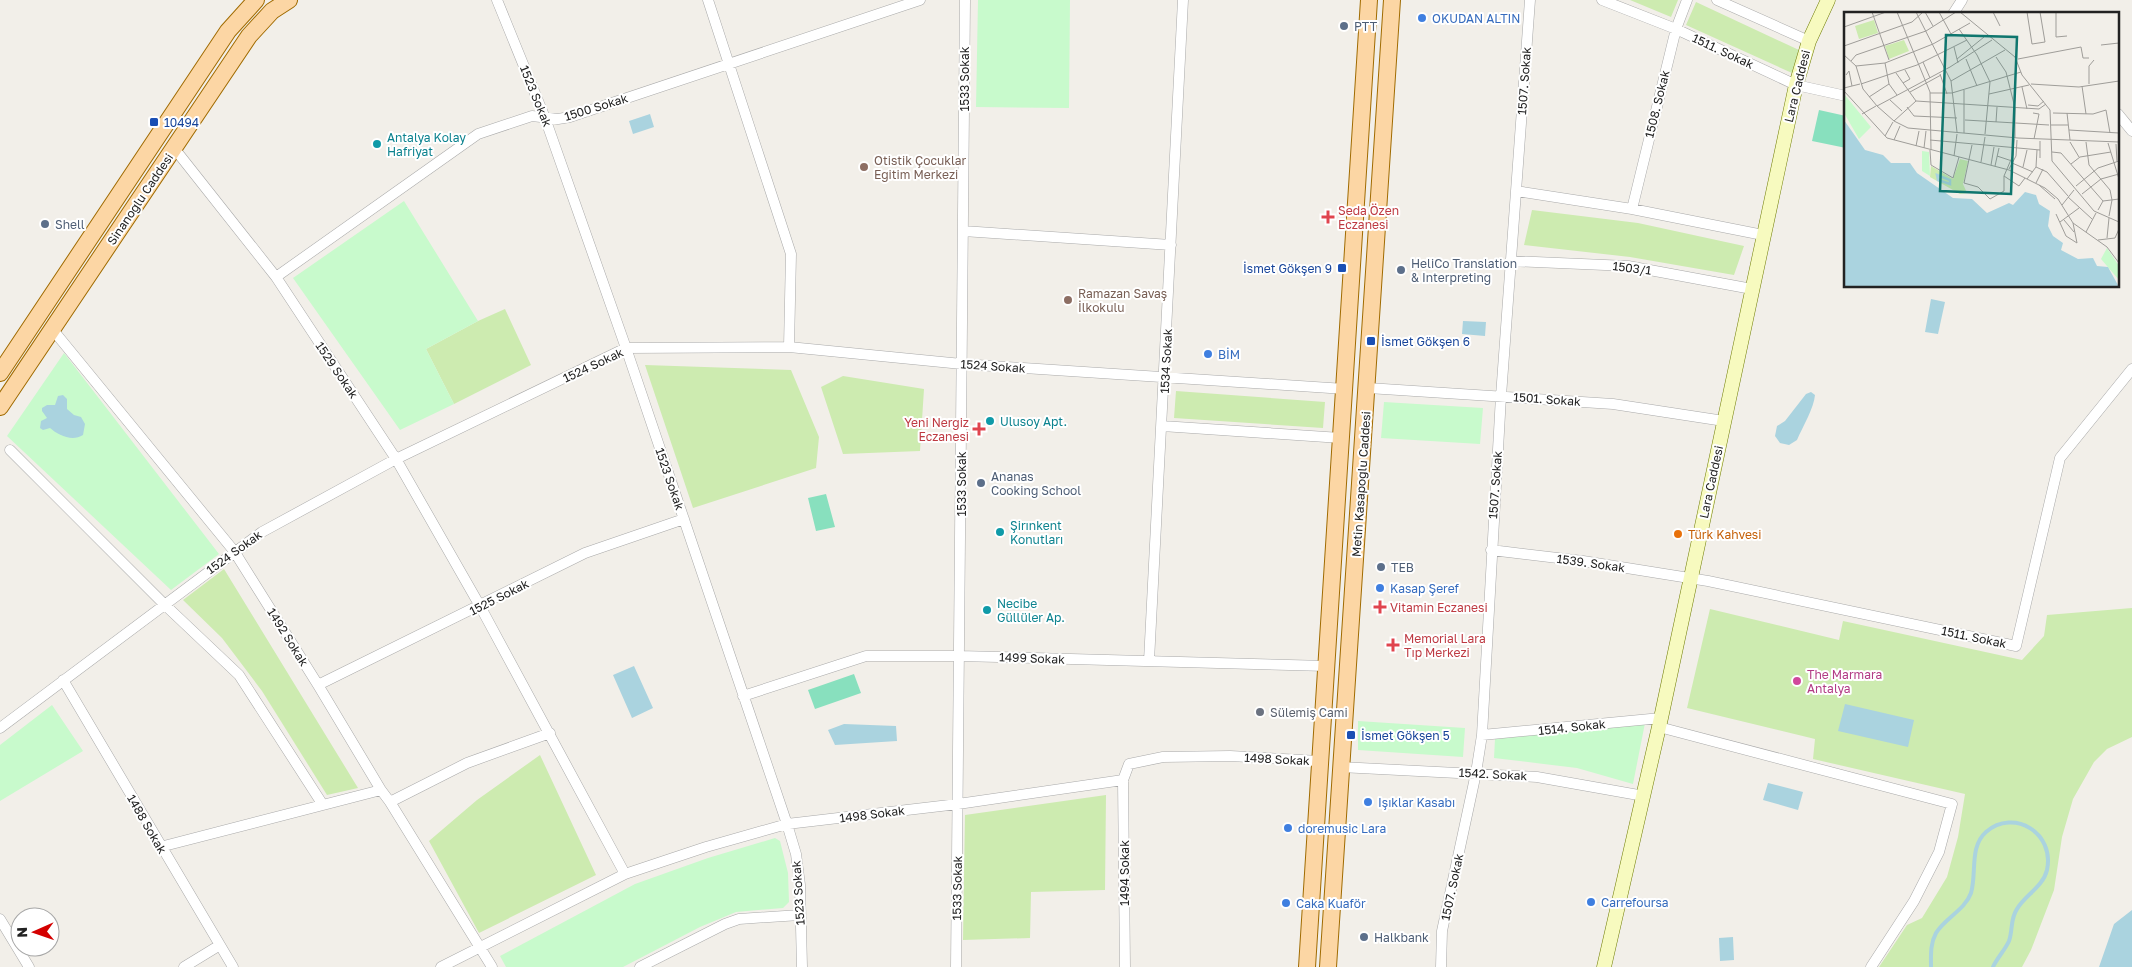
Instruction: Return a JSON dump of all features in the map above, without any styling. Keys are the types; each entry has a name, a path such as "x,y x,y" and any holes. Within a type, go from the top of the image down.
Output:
{"main road":[{"name":"Si̇nanoğlu Caddesi","path":"0,373 228,31 256,0"},
{"name":"Si̇nanoğlu Caddesi","path":"0,407 249,36 272,11 288,0"},
{"name":"Metin Kasapoğlu Caddesi","path":"1307,967 1369,0"},
{"name":"Metin Kasapoğlu Caddesi","path":"1328,967 1340,767 1368,388 1392,0"}],"street":[{"name":"1523 Sokak","path":"497,0 545,118 626,348 787,824 796,854 800,885 802,967"},
{"path":"708,0 791,254 789,347"},
{"name":"1500 Sokak","path":"276,277 478,134 532,116 545,118 570,117 920,0"},
{"name":"1533 Sokak","path":"956,967 965,0"},
{"name":"1534 Sokak","path":"1149,662 1183,0"},
{"name":"1507. Sokak","path":"1441,967 1442,931 1476,773 1482,735 1501,396 1530,0"},
{"name":"1511. Sokak","path":"1602,0 1676,29 1796,85 1844,96"},
{"name":"1508. Sokak","path":"1632,209 1676,29 1687,0"},
{"path":"1717,0 1809,41"},
{"name":"Lara Caddesi","path":"1604,967 1644,796 1796,85 1809,41 1828,0"},
{"path":"1954,12 1962,0"},
{"path":"2120,116 2132,131"},
{"name":"1529 Sokak","path":"174,148 276,277 396,459 480,606 625,874"},
{"path":"1516,191 1632,209 1763,235"},
{"path":"963,231 1171,245"},
{"name":"1503/1","path":"1510,261 1628,266 1752,289"},
{"name":"1492 Sokak","path":"53,330 234,551 492,967"},
{"name":"1524 Sokak","path":"0,728 234,551 262,532 396,459 626,348 789,347 962,364 1345,389"},
{"name":"1511. Sokak","path":"1691,579 2016,646 2060,458 2132,369"},
{"name":"1501. Sokak","path":"1368,388 1613,404 1724,421"},
{"path":"1162,426 1342,438"},
{"path":"10,450 164,604 239,675 323,805"},
{"name":"1525 Sokak","path":"318,685 585,553 684,519"},
{"name":"1539. Sokak","path":"1491,550 1583,561 1691,579"},
{"name":"1499 Sokak","path":"743,696 860,656 959,656 1326,666"},
{"name":"1488 Sokak","path":"63,680 160,847 233,967"},
{"path":"1660,722 1952,804 1939,852 1914,901 1871,967"},
{"name":"1514. Sokak","path":"1482,735 1660,722"},
{"path":"390,802 467,763 550,733"},
{"name":"1498 Sokak","path":"441,967 625,874 706,847 787,824 958,804 1123,780 1129,764 1163,757 1230,756 1319,762"},
{"name":"1542. Sokak","path":"1340,767 1537,777 1644,796"},
{"name":"1494 Sokak","path":"1123,780 1124,967"},
{"path":"160,847 381,790"},
{"path":"640,967 725,924 739,919 800,915"},
{"path":"0,920 29,967"},
{"path":"184,967 220,945"}],"green space":[{"path":"978,0 1070,0 1069,108 976,107"},
{"path":"1630,0 1678,0 1671,17"},
{"path":"1696,2 1799,50 1792,73 1686,25"},
{"path":"1819,110 1844,116 1844,148 1812,141"},
{"path":"404,201 478,321 426,349 454,404 400,430 293,278"},
{"path":"1532,210 1638,223 1744,246 1734,275 1630,257 1524,245"},
{"path":"505,309 531,365 454,404 426,349"},
{"path":"64,353 219,554 171,590 7,436"},
{"path":"645,365 791,370 819,437 816,468 693,508"},
{"path":"843,376 924,389 920,451 843,454 821,387"},
{"path":"1176,391 1325,402 1323,428 1174,418"},
{"path":"1384,402 1483,408 1480,444 1381,438"},
{"path":"826,494 835,527 816,531 808,498"},
{"path":"224,569 358,788 327,795 262,691 222,638 183,600"},
{"path":"2132,608 2132,737 2107,749 2094,762 2073,799 2062,837 2054,890 2031,950 2022,967 1879,967 1907,925 1922,918 1947,877 1958,837 1965,794 1813,759 1815,739 1687,708 1710,609 1839,640 1843,621 2022,660 2044,636 2047,615"},
{"path":"854,674 861,693 815,709 808,690"},
{"path":"52,705 83,751 0,801 0,745"},
{"path":"1358,721 1465,728 1463,757 1358,750"},
{"path":"1645,723 1633,784 1577,768 1494,758 1495,739"},
{"path":"540,755 596,875 479,933 429,841 477,800"},
{"path":"1106,795 1105,890 1031,892 1030,938 963,940 965,815"},
{"path":"775,838 780,841 788,873 789,902 783,908 736,912 700,927 623,967 506,967 500,956 635,884 708,858"}],"water":[{"path":"650,114 654,127 633,134 629,121"},
{"path":"1931,299 1945,302 1938,334 1925,332"},
{"path":"1463,321 1486,322 1485,336 1462,334"},
{"path":"1811,392 1815,395 1813,406 1797,440 1789,445 1780,443 1775,436 1777,426 1785,421 1806,394"},
{"path":"63,395 67,399 67,409 74,415 81,417 85,424 83,435 79,437 65,437 50,428 43,430 40,428 41,421 47,418 42,408 47,405 55,405 58,396"},
{"path":"634,666 653,708 632,718 613,675"},
{"path":"1845,704 1914,720 1908,747 1838,731"},
{"path":"844,724 896,726 897,741 835,745 828,730"},
{"path":"1768,783 1803,792 1798,810 1763,800"},
{"path":"2132,910 2132,967 2099,967 2114,924"},
{"path":"1733,937 1734,960 1720,961 1719,938"}],"waterway":[{"path":"1931,967 1932,946 1936,933 1960,909 1971,893 1975,853 1981,838 1986,832 1997,825 2008,823 2020,824 2030,828 2039,835 2045,845 2048,857 2047,870 2042,881 2020,904 2012,921 2009,941 1993,967"}],"place":[{"name":"OKUDAN ALTIN","path":"1422,18"},
{"name":"PTT","path":"1344,26"},
{"name":"10494","path":"154,122"},
{"name":"Antalya Kolay Hafriyat","path":"377,144"},
{"name":"Otistik Çocuklar Eğitim Merkezi","path":"864,167"},
{"name":"Seda Özen Eczanesi","path":"1328,217"},
{"name":"Shell","path":"45,224"},
{"name":"İsmet Gökşen 9","path":"1342,268"},
{"name":"HeliCo Translation & Interpreting","path":"1401,270"},
{"name":"Ramazan Savaş İlkokulu","path":"1068,300"},
{"name":"İsmet Gökşen 6","path":"1371,341"},
{"name":"BİM","path":"1208,354"},
{"name":"Ulusoy Apt.","path":"990,421"},
{"name":"Yeni Nergiz Eczanesi","path":"979,429"},
{"name":"Ananas Cooking School","path":"981,483"},
{"name":"Şirınkent Konutları","path":"1000,532"},
{"name":"Türk Kahvesi","path":"1678,534"},
{"name":"TEB","path":"1381,567"},
{"name":"Kasap Şeref","path":"1380,588"},
{"name":"Vitamin Eczanesi","path":"1380,607"},
{"name":"Necibe Güllüler Ap.","path":"987,610"},
{"name":"Memorial Lara Tıp Merkezi","path":"1393,645"},
{"name":"The Marmara Antalya","path":"1797,681"},
{"name":"Sülemiş Cami","path":"1260,712"},
{"name":"İsmet Gökşen 5","path":"1351,735"},
{"name":"Işıklar Kasabı","path":"1368,802"},
{"name":"doremusic Lara","path":"1288,828"},
{"name":"Carrefoursa","path":"1591,902"},
{"name":"Caka Kuaför","path":"1286,903"},
{"name":"Halkbank","path":"1364,937"}]}
